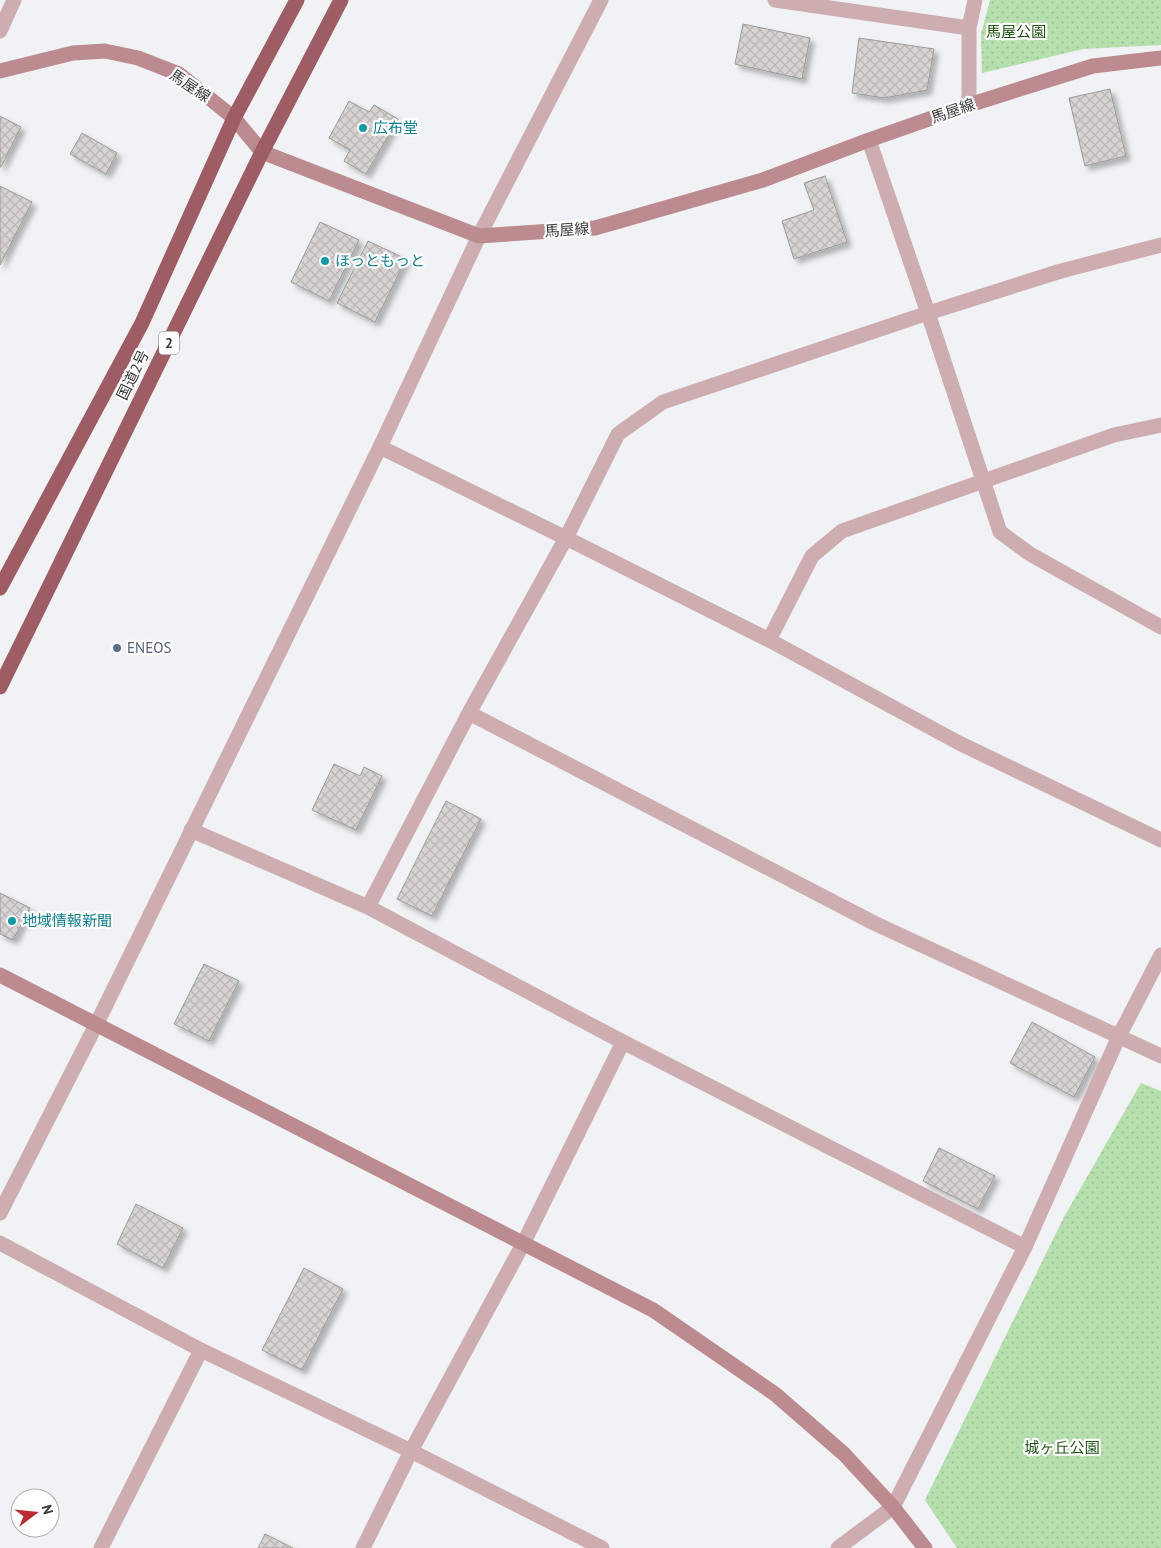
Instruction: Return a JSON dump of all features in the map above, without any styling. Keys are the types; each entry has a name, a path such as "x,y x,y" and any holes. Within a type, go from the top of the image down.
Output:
{"highway":[{"name":"国道2号","path":"0,588 142,323 234,118 297,0"},
{"name":"国道2号","path":"0,687 262,152 341,0"}],"street":[{"path":"0,31 14,0"},
{"path":"0,1213 97,1024 380,447 479,236 601,0"},
{"path":"775,0 969,28"},
{"path":"969,105 969,28 974,0"},
{"name":"馬屋線","path":"0,71 73,53 104,51 138,58 178,74 234,118 262,152 479,236 595,228 763,180 969,105 1093,66 1161,58"},
{"path":"869,140 1000,532 1030,554 1161,627"},
{"path":"368,907 469,713 566,538 618,434 663,402 928,313 1061,271 1161,245"},
{"path":"769,640 812,556 842,531 1114,435 1161,425"},
{"path":"380,447 769,640 959,742 1161,840"},
{"path":"469,713 874,922 1161,1056"},
{"path":"192,830 368,907 623,1042 1025,1247"},
{"path":"838,1548 893,1507 1025,1247 1120,1036 1161,955"},
{"path":"0,975 653,1310 775,1394 844,1454 893,1507 925,1548"},
{"path":"363,1548 411,1451 523,1244 623,1042"},
{"path":"0,1243 201,1350 411,1451 602,1548"},
{"path":"101,1548 201,1350"}],"green space":[{"name":"馬屋公園","path":"990,0 1161,0 1161,45 1083,49 982,73 981,34"},
{"name":"城ヶ丘公園","path":"1141,1083 1161,1091 1161,1548 957,1548 925,1500 1064,1217"}],"building":[{"path":"743,24 810,38 802,79 735,64"},
{"path":"859,38 934,49 927,90 884,98 852,93"},
{"path":"1110,89 1126,156 1085,166 1069,98"},
{"name":"広布堂","path":"349,101 369,112 374,105 398,119 366,174 344,161 350,150 329,138"},
{"path":"0,116 21,127 1,167 0,167"},
{"path":"82,133 117,153 106,174 70,154"},
{"path":"825,176 847,242 794,259 782,221 814,210 804,183"},
{"path":"0,186 32,202 0,265"},
{"name":"ほっともっと","path":"320,222 359,240 329,301 291,282"},
{"path":"368,241 406,259 375,322 337,303"},
{"path":"334,764 360,776 364,767 382,776 356,830 312,810"},
{"path":"446,801 481,819 432,916 397,899"},
{"name":"地域情報新聞","path":"0,893 30,908 13,940 0,934"},
{"path":"204,964 239,981 209,1041 174,1024"},
{"path":"1032,1022 1095,1057 1074,1097 1010,1063"},
{"path":"939,1148 995,1176 978,1209 923,1181"},
{"path":"136,1204 183,1228 163,1268 117,1244"},
{"path":"304,1268 343,1289 302,1370 262,1350"},
{"path":"265,1534 293,1548 258,1548"}],"place":[{"name":"広布堂","path":"363,128"},
{"name":"ほっともっと","path":"325,261"},
{"name":"ENEOS","path":"117,648"},
{"name":"地域情報新聞","path":"12,921"}]}
